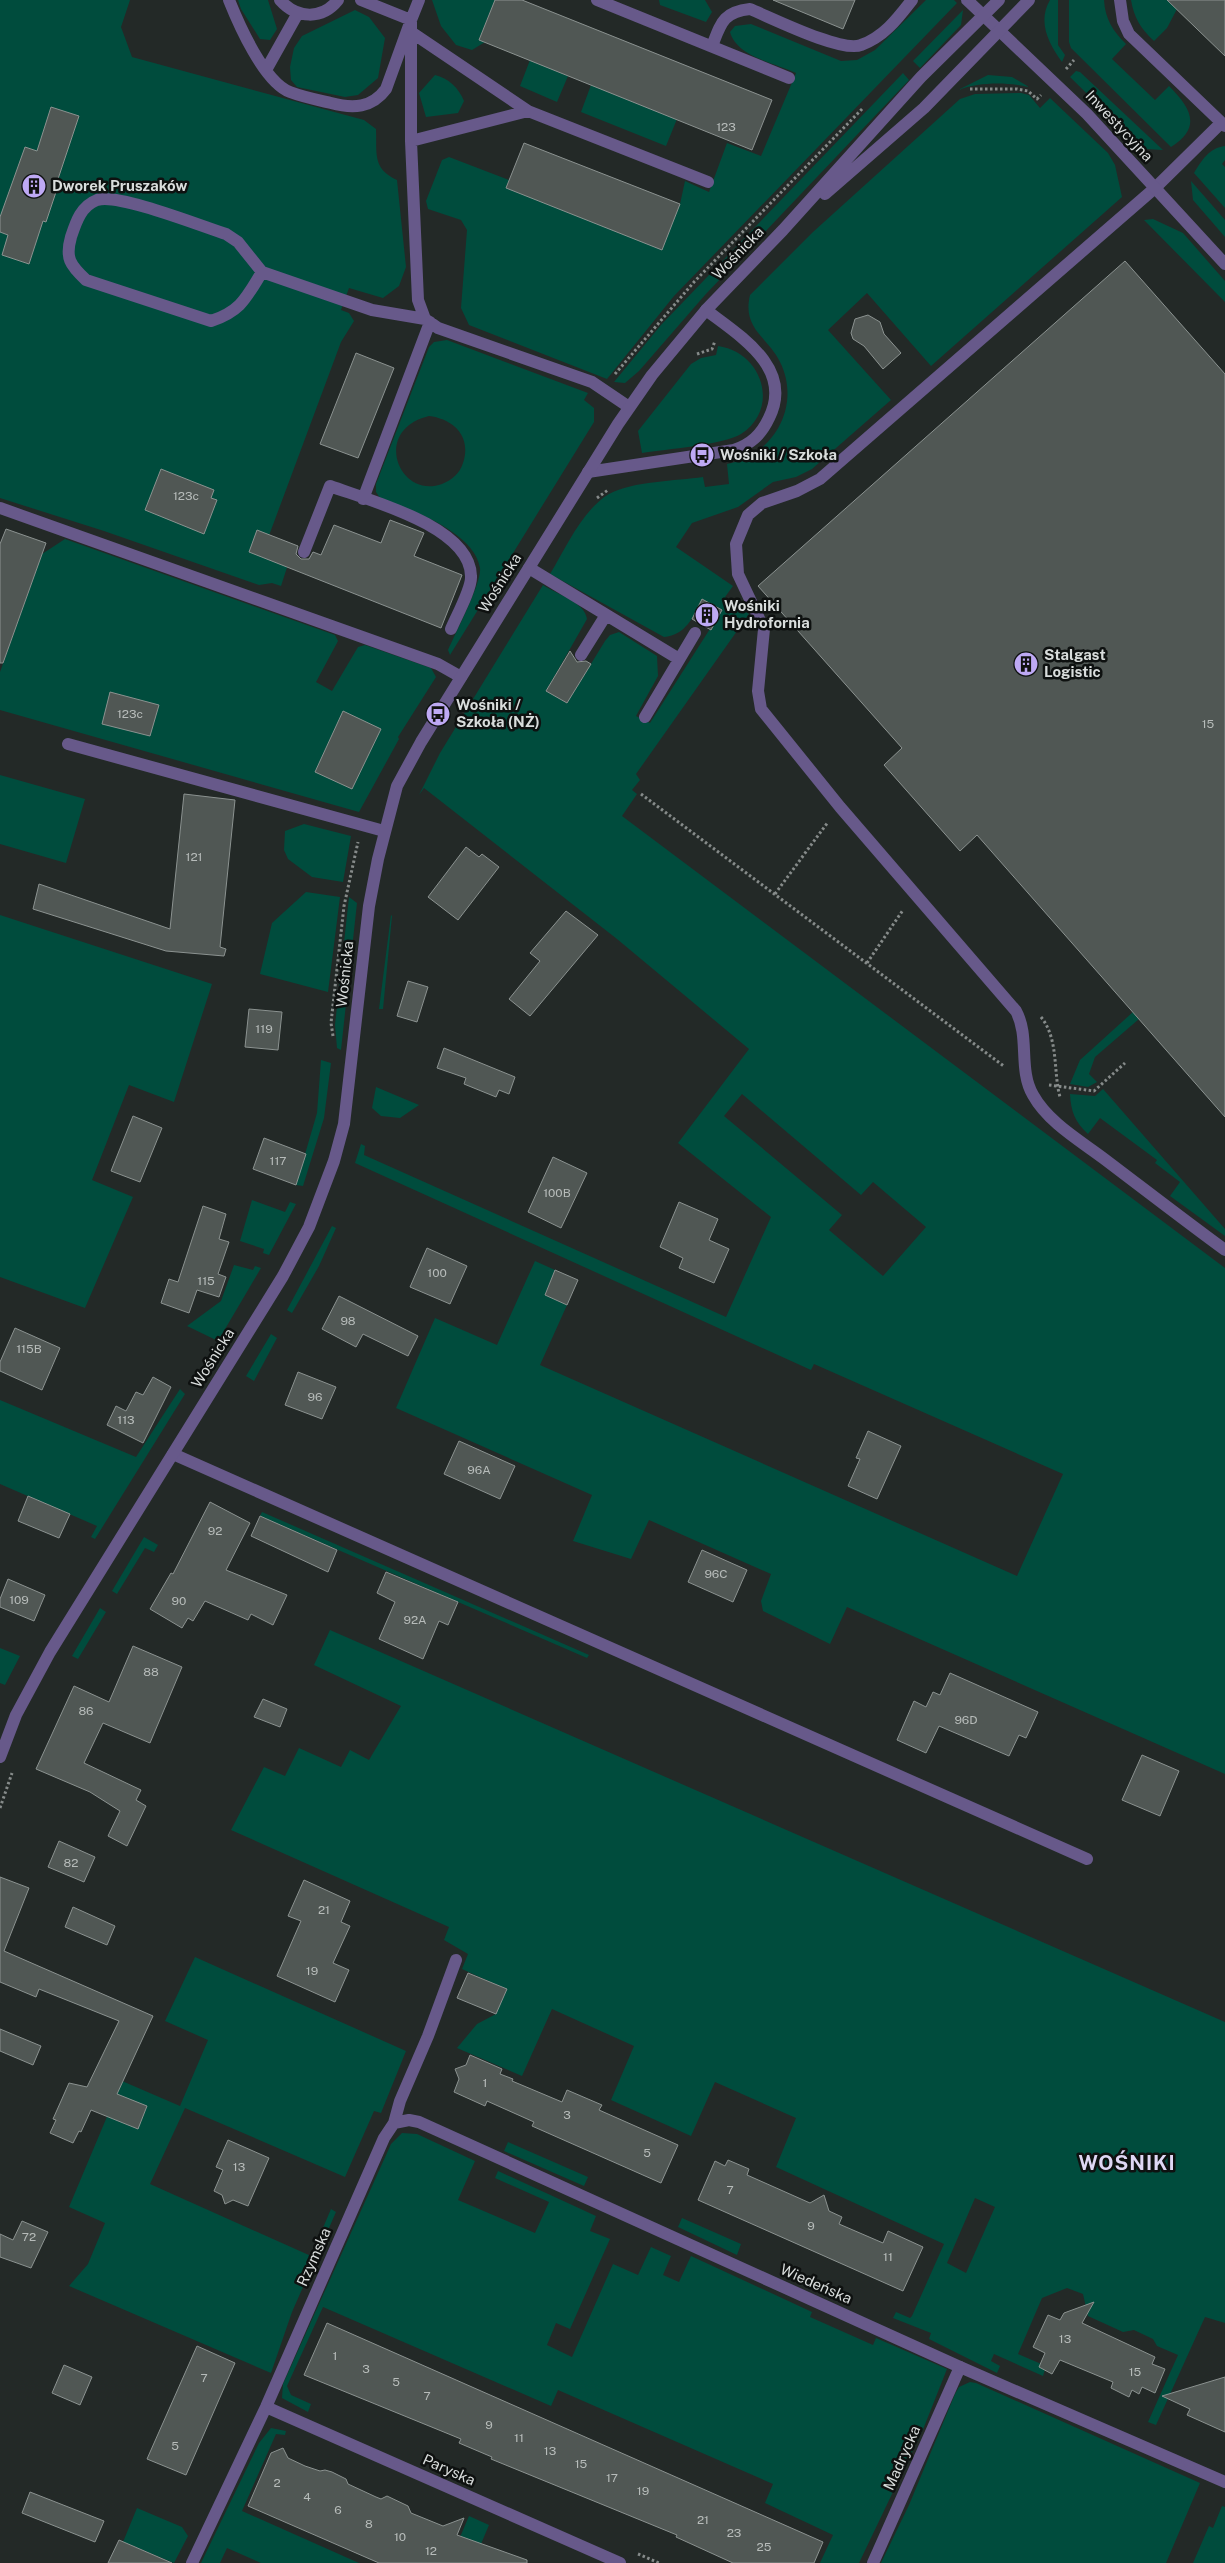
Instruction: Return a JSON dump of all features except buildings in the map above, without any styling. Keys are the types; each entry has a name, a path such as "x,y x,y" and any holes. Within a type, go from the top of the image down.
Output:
{"street":[{"path":"229,0 243,37 266,70 288,91 347,108 368,105 380,97 386,89 411,26 419,0"},
{"path":"280,0 290,10 316,15 328,10 338,0"},
{"path":"361,0 411,26 528,111 708,182"},
{"path":"598,0 789,78"},
{"path":"712,46 722,20 736,11 750,9 839,46 860,46 885,32 912,0"},
{"name":"Inwestycyjna","path":"967,0 1087,114 1225,264"},
{"name":"Wośnicka","path":"0,1757 16,1715 50,1652 283,1276 308,1227 334,1161 344,1124 369,906 384,831 397,786 461,677 588,472 652,375 706,310 783,230 922,77 999,0"},
{"name":"Wośnicka","path":"783,230 924,108 1029,0"},
{"path":"1120,0 1123,21 1130,34 1223,124 1154,188 820,479 762,503 748,515 740,530 736,544 738,574 764,629 758,691 761,709 840,807 918,895 1016,1011 1022,1022 1026,1080 1033,1096 1059,1124 1225,1250"},
{"path":"266,70 298,13"},
{"path":"363,499 427,321 418,300 411,141 411,26"},
{"path":"411,141 528,111"},
{"path":"262,272 243,305 227,316 211,321 86,280 73,268 67,251 82,210 97,200 117,199 226,234 238,242 262,272 372,310 427,321 438,328 592,382 629,408"},
{"path":"588,472 734,450 747,445 763,432 772,413 775,394 773,376 764,358 750,344 706,310"},
{"path":"304,552 330,486 426,523 457,545 469,562 472,578 451,629"},
{"path":"0,508 438,664 461,677"},
{"path":"529,568 679,659"},
{"path":"581,655 606,615"},
{"path":"645,717 695,632"},
{"path":"68,744 384,831"},
{"path":"173,1454 1087,1859"},
{"name":"Rzymska","path":"192,2563 266,2407 384,2138 394,2123 400,2101 428,2036 456,1960"},
{"name":"Wiedeńska","path":"394,2123 409,2120 419,2122 960,2367 1225,2482"},
{"name":"Madrycka","path":"872,2563 960,2367"},
{"name":"Paryska","path":"266,2407 620,2563"}],"path":[{"path":"966,91 971,89 1028,91 1038,99 1074,60"},
{"path":"603,390 694,282 866,106"},
{"path":"693,356 712,349 722,322"},
{"path":"641,794 1012,1073 1026,1080 1070,1089 1094,1091 1125,1063"},
{"path":"775,894 840,807"},
{"path":"333,1042 331,1023 344,906 363,826"},
{"path":"867,963 909,902 918,895"}],"green space":[{"path":"0,0 130,0 121,27 132,57 364,120 376,129 376,153 380,165 383,171 397,180 406,267 399,286 383,298 349,288 341,310 349,313 354,321 341,342 261,557 280,564 287,546 293,549 281,586 272,583 259,585 104,531 0,498"},
{"path":"238,0 268,0 277,29 270,40 260,39 241,9"},
{"path":"432,0 495,0 479,39 485,42 472,50 456,45 441,26"},
{"path":"659,0 705,0 712,12 706,22 660,5"},
{"path":"926,0 954,0 957,3 674,296 607,379 469,325 461,308 467,230 461,220 428,209 426,201 442,160 449,157 509,180 506,188 680,204 685,181 709,192 727,143 761,156 796,73 758,58 740,48 730,32 735,26 751,24 841,61 857,60 875,50"},
{"path":"1050,0 1058,0 1058,45 1065,55 1062,62 1046,33 1045,16"},
{"path":"1069,0 1104,0 1110,24 1126,44 1112,59 1155,100 1169,86 1183,102 1190,117 1190,124 1187,132 1171,147 1071,48 1069,42"},
{"path":"1131,0 1167,0 1177,9 1167,28 1154,41 1139,23"},
{"path":"355,10 369,17 385,38 378,78 358,95 345,97 297,87 291,80 290,67 294,48 302,36"},
{"path":"963,10 961,25 920,68 913,61"},
{"path":"530,60 568,76 557,102 520,86"},
{"path":"1076,71 1080,72 1163,150 1146,149 1139,145 1070,77"},
{"path":"903,73 909,80 705,295 639,371 625,383 614,382 661,325"},
{"path":"435,75 449,81 462,96 464,101 458,113 426,117 419,93"},
{"path":"988,75 1012,77 1029,87 993,84 975,85 958,90"},
{"path":"591,85 677,119 666,146 581,112"},
{"path":"1021,93 1029,95 1040,108 1050,98 1108,153 1115,165 1122,197 931,366 867,293 828,330 891,400 812,469 796,477 773,482 738,507 692,523 676,547 733,586 725,597 749,614 636,774 640,780 632,790 637,794 622,816 1225,1268 1225,1774 847,1607 830,1644 763,1611 761,1601 771,1574 649,1520 631,1559 573,1541 592,1495 396,1408 435,1318 497,1345 535,1261 555,1270 545,1295 567,1305 540,1365 1017,1576 1063,1474 814,1364 811,1370 355,1163 361,1144 365,1146 364,1155 726,1317 771,1217 678,1143 749,1049 617,939 424,788 419,795 440,753 543,585 576,603 585,613 587,619 546,691 567,703 605,641 610,635 619,632 657,656 658,676 636,716 650,723 722,610 702,600 692,619 683,629 672,636 664,637 550,574 583,519 599,501 609,494 630,486 703,477 705,487 729,484 727,464 743,459 758,451 770,440 785,412 786,379 775,353 757,332 749,316 750,295 813,232 960,99 975,94","holes":["742,1094 861,1195 873,1182 926,1227 883,1276 829,1230 842,1215 724,1116"]},
{"path":"1225,146 1225,160 1222,164 1225,167 1225,208 1194,173 1210,152"},
{"path":"1191,181 1225,220 1225,237 1193,200"},
{"path":"1153,219 1183,233 1225,281 1225,302 1144,220"},
{"path":"447,340 588,393 584,400 594,408 594,422 450,655 448,650 477,584 480,568 475,555 466,543 454,533 423,516 380,498 376,492 376,484 429,347 434,342","holes":["429,416 453,425 463,437 465,453 462,467 458,473 442,484 427,486 414,482 404,473 398,461 396,448 401,435 411,424"]},
{"path":"718,346 733,350 746,359 755,370 761,382 763,396 760,410 753,423 741,434 733,438 694,446 642,453 638,431 691,364 701,358 716,355"},
{"path":"65,539 335,635 338,641 316,682 332,691 358,647 365,645 431,668 436,677 398,737 399,739 359,812 0,710 0,672 42,554"},
{"path":"0,775 85,799 66,863 0,844"},
{"path":"304,824 351,836 343,882 312,877 288,859 284,850 285,831"},
{"path":"306,892 340,897 328,992 260,974 272,923"},
{"path":"349,897 357,903 341,1050 337,1048 335,1025"},
{"path":"0,915 212,984 174,1102 129,1085 92,1180 133,1197 85,1308 0,1277"},
{"path":"391,915 383,1009 379,1009"},
{"path":"1133,1012 1139,1019 1095,1057 1089,1074 1097,1082 1088,1087 1070,1084 1080,1060"},
{"path":"321,1060 331,1063 324,1118 303,1186 296,1185 317,1113"},
{"path":"376,1087 419,1105 400,1118 381,1116 372,1108"},
{"path":"1103,1089 1225,1229 1225,1236 1170,1196 1180,1182 1155,1163 1157,1160 1100,1118 1088,1134 1080,1125 1071,1106 1070,1094 1095,1096"},
{"path":"252,1200 285,1212 290,1202 296,1204 269,1255 263,1253 264,1249 240,1241"},
{"path":"332,1226 336,1228 319,1266 292,1313 287,1310"},
{"path":"234,1265 253,1270 255,1266 261,1268 218,1341 187,1326 221,1301"},
{"path":"271,1334 277,1338 254,1381 246,1376"},
{"path":"180,1389 185,1394 95,1539 91,1537 97,1526 0,1484 0,1400 136,1457"},
{"path":"262,1512 589,1655 587,1658 260,1516"},
{"path":"144,1537 158,1545 154,1552 145,1548 117,1594 112,1591"},
{"path":"100,1608 106,1612 78,1659 72,1656"},
{"path":"330,1630 1225,2022 1225,2323 1205,2317 1156,2425 1148,2422 1178,2355 1157,2346 1153,2339 1134,2330 1123,2332 1088,2316 1083,2294 1067,2288 1042,2298 1018,2354 1046,2366 1043,2376 994,2354 991,2361 1000,2366 997,2373 929,2339 931,2333 893,2318 896,2312 910,2318 912,2316 944,2244 776,2167 796,2118 715,2082 691,2136 611,2100 634,2046 552,2009 522,2076 457,2048 477,2024 496,2014 506,1989 462,1969 468,1954 444,1940 449,1927 231,1830 264,1767 285,1776 299,1748 341,1767 350,1750 369,1760 401,1706 314,1665","holes":["975,2198 995,2207 966,2273 947,2263"]},
{"path":"0,1648 20,1656 5,1685 0,1683"},
{"path":"195,1957 406,2051 381,2113 374,2111 345,2177 185,2108 150,2184 311,2256 331,2209 336,2212 292,2312 271,2373 69,2286 88,2264 105,2223 69,2207 122,2081 180,2106 208,2040 165,2021"},
{"path":"402,2133 417,2134 475,2161 458,2200 535,2233 549,2202 495,2178 498,2171 596,2216 590,2231 610,2239 570,2329 556,2323 547,2345 572,2357 613,2264 638,2275 651,2247 671,2256 663,2275 679,2282 691,2256 812,2312 810,2317 873,2345 876,2338 947,2369 924,2427 859,2563 820,2563 833,2535 765,2503 773,2484 558,2390 551,2406 323,2307 287,2386 291,2395 311,2404 308,2412 282,2398 283,2384 391,2144"},
{"path":"508,2142 588,2177 584,2186 504,2151"},
{"path":"682,2218 741,2244 737,2255 678,2227"},
{"path":"970,2382 1200,2483 1166,2563 881,2563 909,2505 955,2394 959,2387"},
{"path":"271,2428 286,2431 285,2435 276,2434 242,2511 359,2563 261,2563 227,2548 220,2563 201,2563 259,2443"},
{"path":"1222,2506 1225,2507 1225,2563 1193,2563 1209,2526 1213,2528"},
{"path":"137,2508 182,2527 188,2536 174,2563 123,2542"},
{"path":"469,2516 489,2525 473,2563 449,2563"}],"place":[{"name":"Dworek Pruszaków","path":"34,186"},
{"name":"Wośniki / Szkoła","path":"702,455"},
{"name":"Wośniki Hydrofornia","path":"707,615"},
{"name":"Stalgast Logistic","path":"1026,664"},
{"name":"Wośniki / Szkoła (NŻ)","path":"438,714"}],"district":[{"name":"WOŚNIKI","path":"1127,2163"}]}
